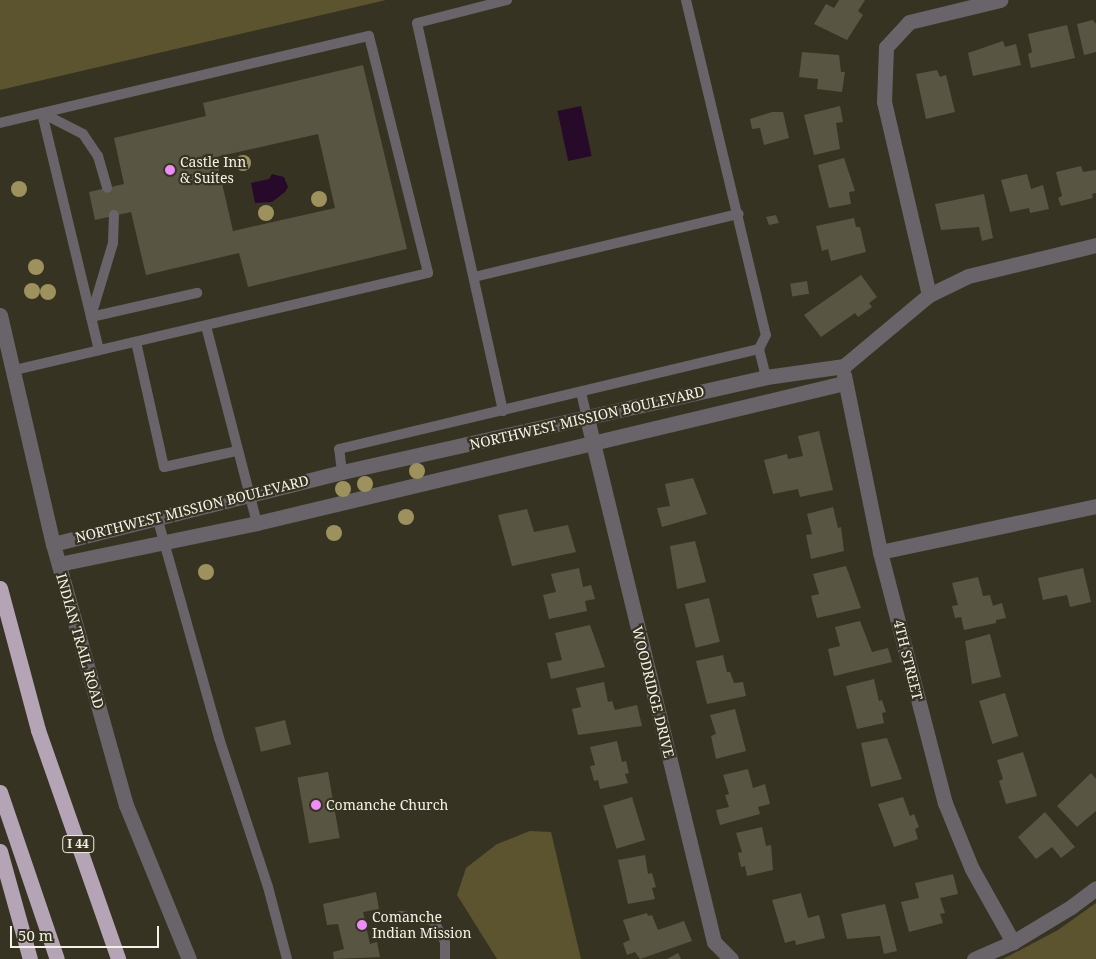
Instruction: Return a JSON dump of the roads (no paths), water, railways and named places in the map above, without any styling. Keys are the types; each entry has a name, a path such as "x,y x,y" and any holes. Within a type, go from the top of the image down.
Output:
{"highway":[{"name":"I 44","path":"0,588 38,730 118,959"},
{"path":"0,792 57,959"},
{"path":"0,851 30,959"}],"street":[{"path":"929,295 884,102 886,47 910,22 1000,0"},
{"path":"844,366 929,295 968,276 1096,245"},
{"name":"INDIAN TRAIL ROAD","path":"0,315 53,544 126,805 189,959"},
{"name":"NORTHWEST MISSION BOULEVARD","path":"53,544 342,472 766,376 844,366"},
{"name":"4TH STREET","path":"844,366 844,383 880,552 945,804 972,869 1014,942"},
{"name":"NORTHWEST MISSION BOULEVARD","path":"59,564 165,544 257,523 592,445 844,383"},
{"name":"WOODRIDGE DRIVE","path":"587,418 592,445 714,942 731,959"},
{"path":"880,552 1096,506"},
{"path":"974,959 1014,942 1071,908 1096,888"}],"lane":[{"path":"503,411 417,23 507,0"},
{"path":"686,0 739,214 766,335 759,349 766,376"},
{"path":"0,123 369,36 428,273 13,370"},
{"path":"42,113 83,134 98,156 108,188"},
{"path":"42,113 99,350"},
{"path":"474,277 739,214"},
{"path":"91,316 113,243 114,215"},
{"path":"91,316 197,293"},
{"path":"206,326 248,495 257,523"},
{"path":"136,342 164,467 237,451"},
{"path":"342,472 339,449 759,349"},
{"path":"581,392 587,418"},
{"path":"156,517 219,738 268,887 287,959"},
{"path":"400,916 433,920 445,942 445,959"}],"place":[{"name":"Castle Inn & Suites","path":"170,170"},
{"name":"Comanche Church","path":"316,805"},
{"name":"Comanche Indian Mission","path":"362,925"}]}
